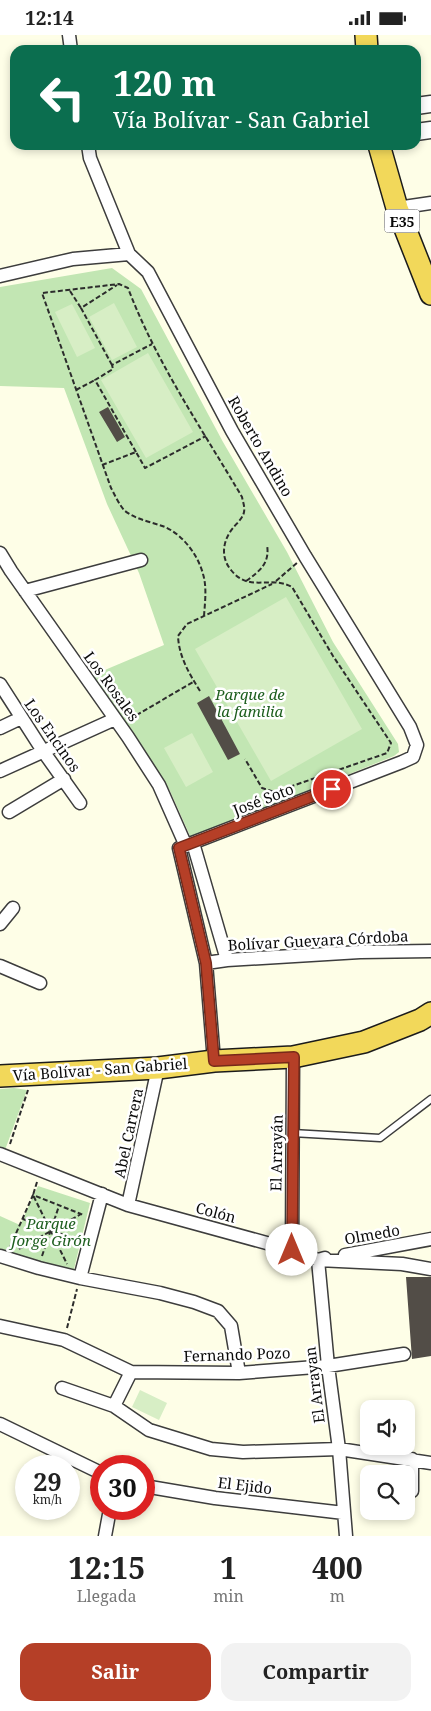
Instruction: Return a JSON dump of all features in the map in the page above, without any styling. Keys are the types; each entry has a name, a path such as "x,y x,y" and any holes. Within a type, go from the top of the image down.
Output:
{"highway":[{"name":"E35","path":"380,150 397,208 431,293"},
{"name":"Vía Bolívar - San Gabriel","path":"0,1076 33,1076 214,1061 294,1057 364,1042 420,1020 431,1013"}],"street":[{"name":"Roberto Andino","path":"89,150 90,158 129,253 148,272 232,431 305,556 410,727 417,745 413,757"},
{"path":"397,208 431,203"},
{"path":"0,276 73,259 129,253"},
{"name":"Los Rosales","path":"0,553 159,785 186,846 206,963 214,1061"},
{"path":"26,591 141,560"},
{"name":"Los Encinos","path":"0,684 43,751 80,803"},
{"path":"0,728 21,718"},
{"path":"0,771 43,751 117,722"},
{"name":"José Soto","path":"186,846 413,757"},
{"path":"9,812 64,779"},
{"path":"186,846 227,960"},
{"path":"0,924 12,908"},
{"name":"Bolívar Guevara Córdoba","path":"206,963 360,952 431,951"},
{"path":"0,966 40,983"},
{"name":"El Arrayán","path":"292,1250 294,1057"},
{"name":"Abel Carrera","path":"128,1205 158,1067"},
{"name":"Colón","path":"3,1156 128,1205 292,1250 318,1260 402,1264 431,1269"},
{"path":"77,1278 90,1245 102,1194"},
{"name":"Olmedo","path":"318,1260 431,1239"},
{"path":"402,1245 402,1264"},
{"path":"3,1257 77,1278 160,1293 218,1311 231,1326 239,1373"},
{"name":"El Arrayan","path":"318,1260 328,1366 339,1449 346,1536"},
{"name":"Fernando Pozo","path":"0,1326 64,1340 131,1372 239,1373 328,1366 404,1354"},
{"path":"114,1406 131,1372"},
{"path":"62,1388 114,1406 149,1430 211,1449 243,1452 339,1449 431,1463"},
{"path":"0,1424 90,1468"},
{"path":"412,1459 412,1465"},
{"name":"El Ejido","path":"155,1488 215,1498 344,1513"},
{"path":"105,1536 108,1520"}],"lane":[{"path":"292,1133 380,1138 431,1099"}],"path":[{"path":"81,308 119,284"},
{"path":"204,616 205,590 203,573 192,549 180,537 166,528 139,519 124,510 111,488 42,293 119,284 128,288 140,320 152,344 244,504 244,513 226,538 224,547 226,561 230,570 245,582 286,584 294,591 338,664 378,725 391,740 387,753 274,792 262,788 245,759"},
{"path":"70,291 114,369 76,390"},
{"path":"112,365 152,344"},
{"path":"95,380 145,467 206,436"},
{"path":"102,465 136,452"},
{"path":"245,582 265,564 268,555 267,545"},
{"path":"200,691 179,650 178,635 187,625 275,583 305,556"},
{"path":"117,722 194,681"},
{"path":"3,1156 33,1076"},
{"path":"3,1257 23,1219 33,1195 40,1170"},
{"path":"33,1195 96,1219"},
{"path":"33,1195 77,1278 64,1340"},
{"path":"38,1268 59,1205"},
{"path":"3,1257 81,1213"},
{"path":"23,1219 90,1245"}],"green space":[{"name":"Parque de la familia","path":"112,268 141,289 223,442 287,552 333,642 398,744 399,752 394,756 191,838 170,791 139,741 93,675 164,645 139,573 107,504 64,388 0,386 0,287"},
{"path":"114,303 137,347 112,360 89,317"},
{"path":"72,304 95,348 77,357 55,312"},
{"path":"148,353 193,432 146,458 101,380"},
{"path":"286,597 362,729 271,781 195,649"},
{"path":"192,733 213,772 186,787 164,748"},
{"path":"14,1088 27,1090 5,1150 0,1148 0,1089"},
{"name":"Parque Jorge Girón","path":"38,1186 90,1203 73,1273 0,1251 0,1216 20,1225"},
{"path":"140,1390 167,1403 159,1420 132,1407"}],"building":[{"path":"108,407 125,437 117,442 99,412"},
{"path":"209,696 240,754 228,760 197,703"},
{"path":"406,1277 431,1277 431,1356 412,1359"}],"route":[{"path":"292,1250 294,1057 214,1061 206,963 179,848 332,789"}]}
